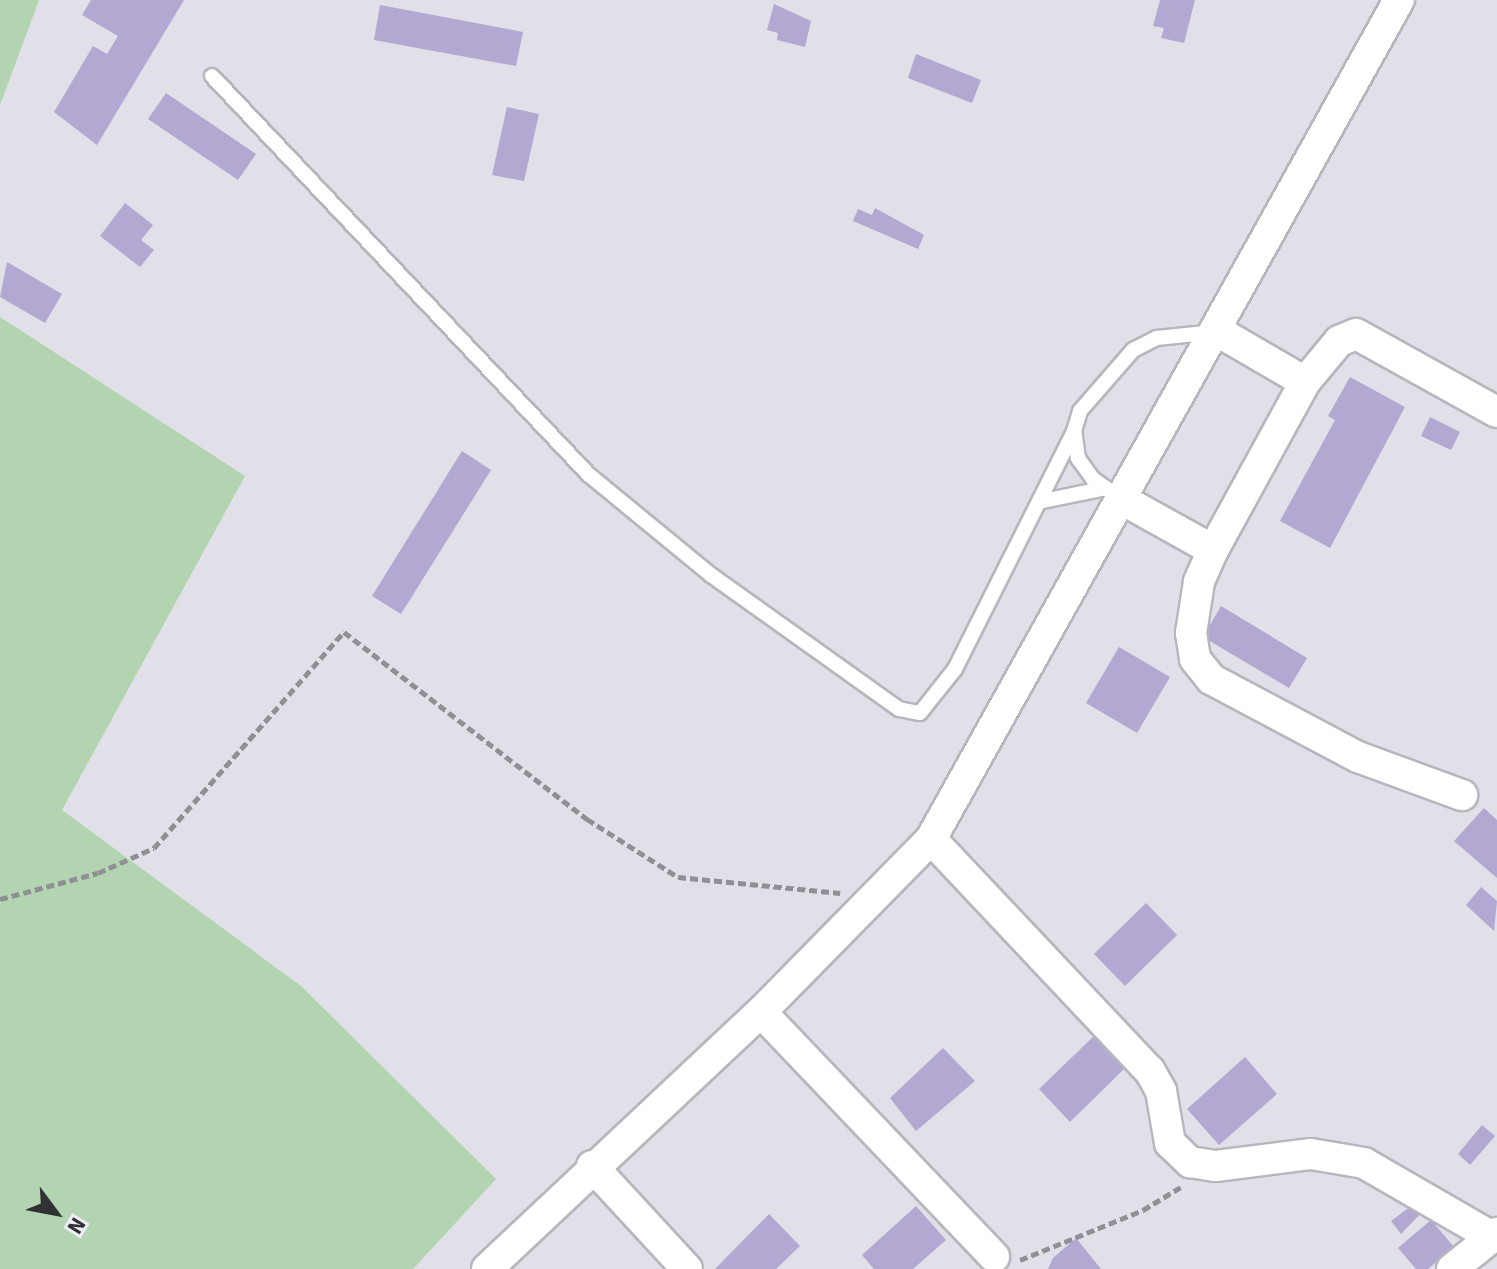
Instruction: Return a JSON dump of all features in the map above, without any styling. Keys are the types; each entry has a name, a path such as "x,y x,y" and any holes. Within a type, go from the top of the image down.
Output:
{"street":[{"path":"487,1269 592,1166 761,1012 931,839 1114,494 1219,332 1399,0"},
{"path":"1219,332 1305,382"},
{"path":"1462,795 1358,757 1211,679 1195,659 1191,633 1199,582 1213,550 1305,382 1339,341 1356,334 1497,412"},
{"path":"1114,494 1213,550"},
{"path":"931,839 1150,1071 1161,1091 1170,1143 1190,1162 1216,1166 1311,1154 1364,1163 1494,1235 1452,1269"},
{"path":"761,1012 994,1257"},
{"path":"592,1166 687,1269"}],"lane":[{"path":"212,76 588,474 711,575 899,709 920,713 932,704 1043,501 1097,386 1133,350 1183,333 1219,332"},
{"path":"1074,431 1078,458 1114,494"},
{"path":"1043,501 1114,494"}],"path":[{"path":"0,899 98,873 154,848 344,632 587,819 678,877 877,895"},
{"path":"994,1257 1030,1258 1143,1210 1216,1166"}],"green space":[{"path":"0,0 39,0 0,105"},
{"path":"0,317 245,476 62,810 301,986 496,1179 413,1269 0,1269"}],"building":[{"path":"91,0 184,0 97,145 54,112 93,46 107,54 118,36 82,15"},
{"path":"1160,0 1195,0 1184,43 1161,38 1164,28 1153,26"},
{"path":"774,4 811,21 805,47 777,40 778,33 767,30"},
{"path":"380,5 523,32 516,66 374,40"},
{"path":"916,54 981,80 972,103 908,78"},
{"path":"166,93 256,154 238,180 148,119"},
{"path":"507,107 539,114 524,181 492,175"},
{"path":"125,203 153,225 141,240 154,250 140,267 100,236"},
{"path":"875,208 924,235 918,249 853,221 858,209 872,215"},
{"path":"7,262 62,294 45,323 0,297"},
{"path":"1350,377 1405,407 1330,548 1280,521 1335,420 1328,416"},
{"path":"1430,417 1460,432 1451,450 1421,436"},
{"path":"462,451 491,470 401,614 372,596"},
{"path":"1221,606 1307,658 1289,688 1203,637"},
{"path":"1119,647 1170,677 1137,733 1086,703"},
{"path":"1484,808 1497,820 1497,878 1454,841"},
{"path":"1481,887 1497,901 1494,931 1466,905"},
{"path":"1146,903 1177,935 1125,986 1094,954"},
{"path":"1094,1036 1125,1068 1070,1122 1039,1089"},
{"path":"943,1048 975,1081 916,1131 890,1098"},
{"path":"1245,1057 1277,1094 1219,1145 1187,1109"},
{"path":"1482,1125 1495,1136 1470,1165 1458,1154"},
{"path":"1415,1203 1422,1212 1401,1234 1391,1221"},
{"path":"916,1206 946,1240 913,1269 874,1269 862,1255"},
{"path":"769,1214 800,1246 776,1269 715,1269"},
{"path":"1431,1220 1454,1247 1428,1269 1416,1269 1398,1248"},
{"path":"1076,1238 1101,1269 1048,1269 1053,1258"}]}
